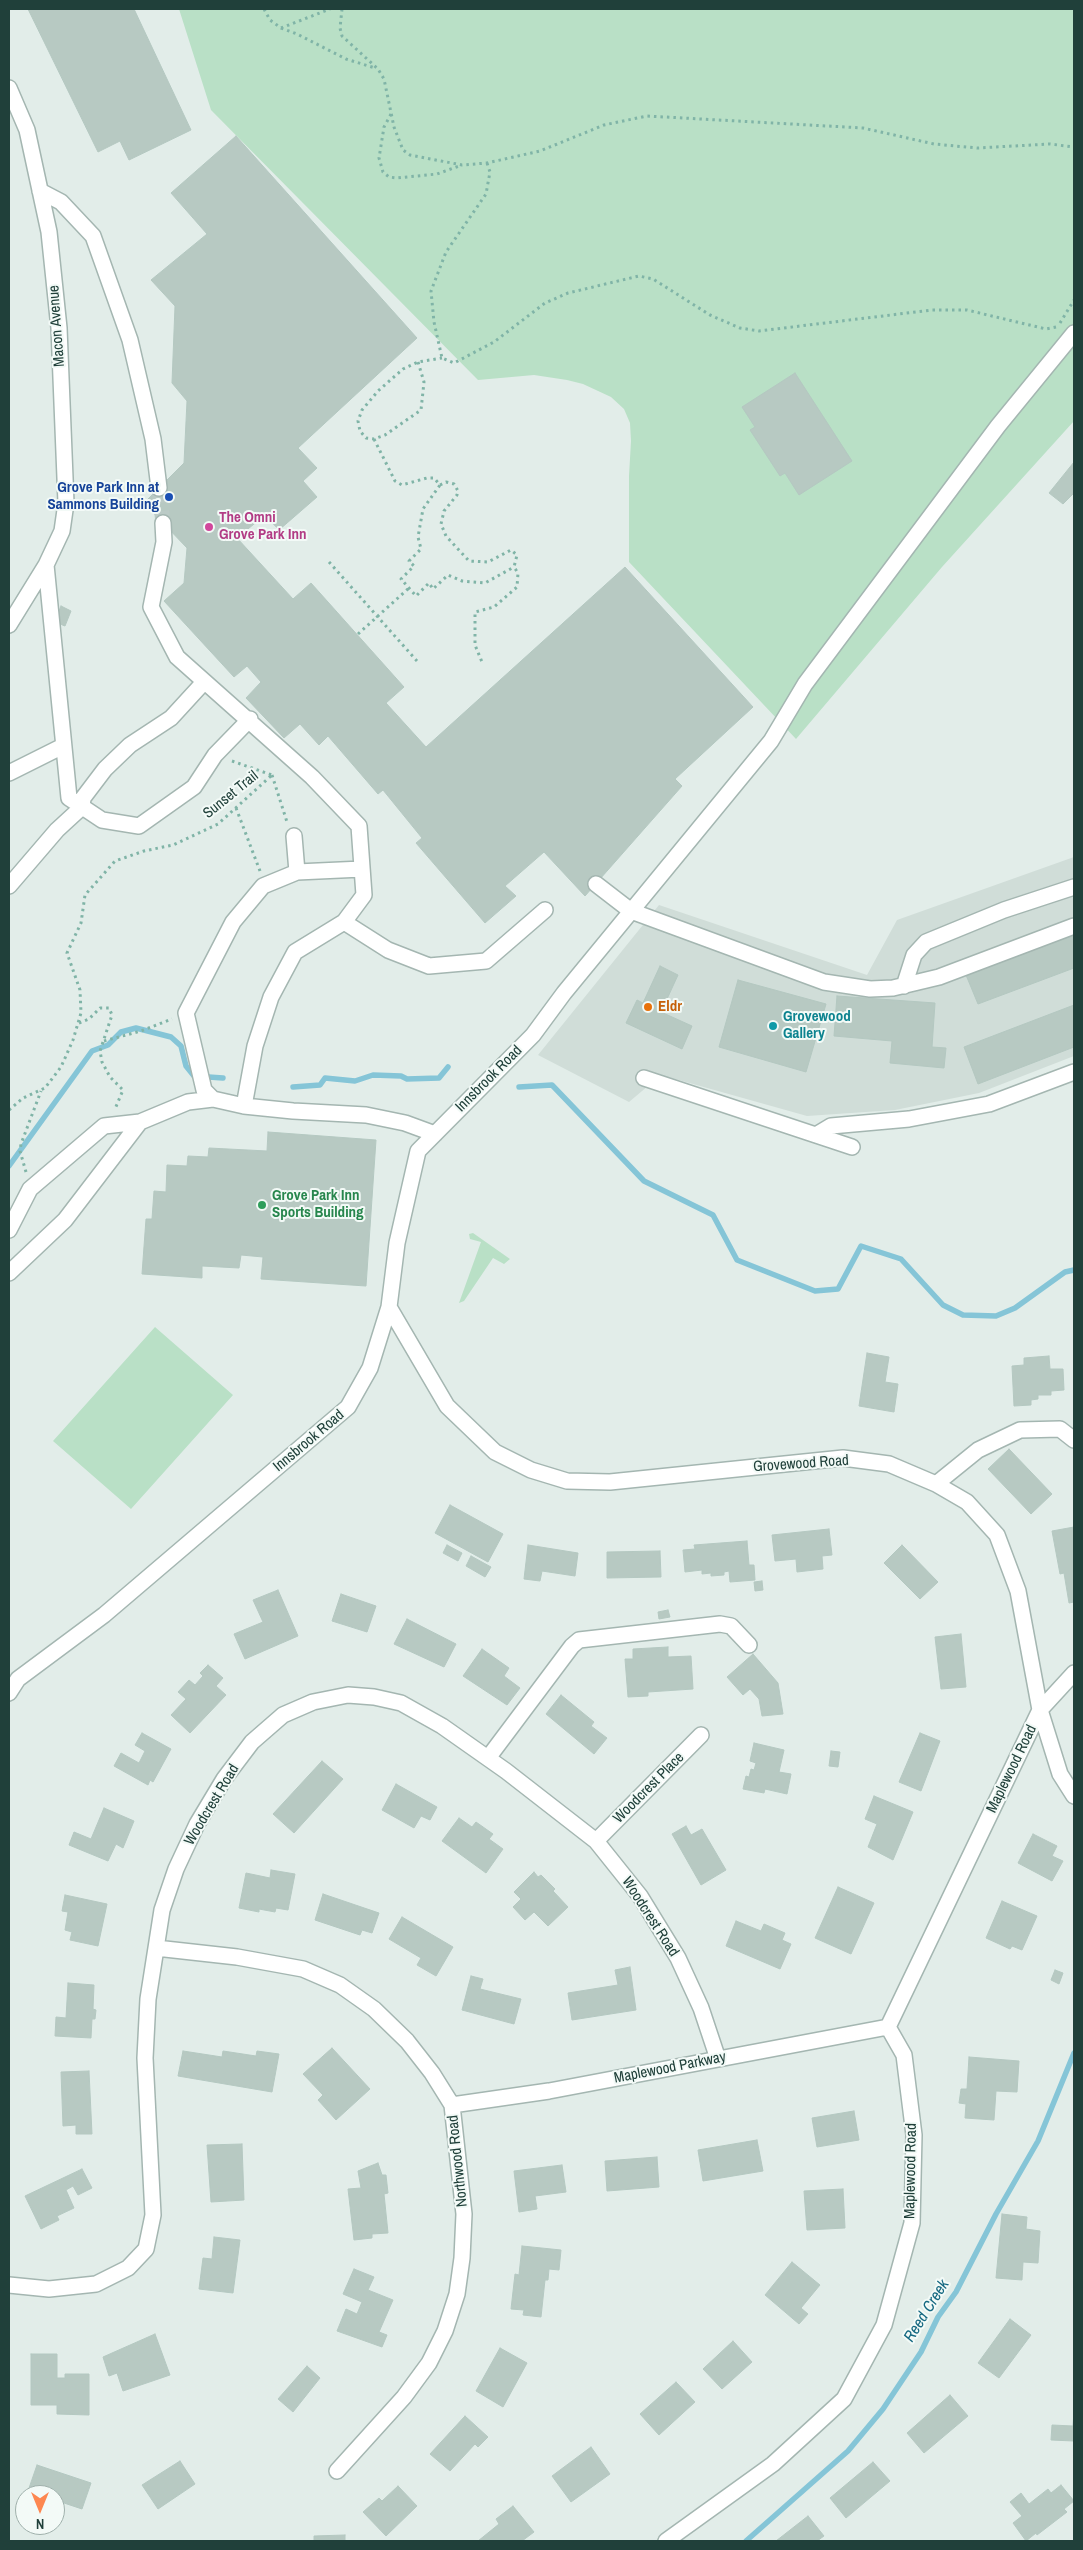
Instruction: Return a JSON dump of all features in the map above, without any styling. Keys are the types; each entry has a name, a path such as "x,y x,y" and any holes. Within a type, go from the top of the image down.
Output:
{"street":[{"name":"Macon Avenue","path":"9,88 27,130 49,232 59,328 66,502 62,531 46,565 9,625"},
{"path":"40,191 61,202 93,236 130,340 153,439 159,488"},
{"name":"Innsbrook Road","path":"9,1693 18,1679 104,1615 348,1407 370,1368 389,1307 397,1243 418,1152 533,1034 564,993 771,740 804,684 998,426 1073,333"},
{"path":"163,523 164,542 151,607 177,656 204,682 250,719 337,801 359,826 364,895 344,922 295,952 271,997 255,1046 244,1106"},
{"path":"46,565 69,798 102,820 139,826 194,787 215,755 250,719"},
{"path":"9,886 57,830 82,807 83,798 105,769 130,745 171,718 204,682"},
{"path":"9,773 63,746"},
{"path":"294,836 297,872"},
{"path":"209,1095 199,1066 186,1013 233,922 265,885 297,872 362,869"},
{"path":"596,884 631,911 824,982 870,989 904,986 939,977 1074,926"},
{"path":"904,986 914,955 926,942 1004,910 1074,887"},
{"path":"344,922 388,950 429,966 486,961 544,910"},
{"path":"816,1135 831,1126 941,1114 990,1104 1074,1072"},
{"path":"644,1078 852,1147"},
{"path":"9,1230 30,1189 104,1126 140,1122 209,1095 244,1106 366,1115 405,1123 435,1134"},
{"path":"9,1273 65,1220 140,1122"},
{"name":"Grovewood Road","path":"389,1307 448,1406 495,1452 531,1470 567,1481 610,1482 843,1458 889,1464 936,1484 967,1502 998,1535 1018,1591 1040,1710 1060,1774 1074,1796"},
{"path":"936,1484 978,1450 1020,1430 1060,1429 1074,1440"},
{"path":"488,1758 572,1646 579,1640 720,1624 731,1626 749,1645"},
{"name":"Maplewood Road","path":"666,2541 773,2464 844,2399 884,2325 912,2223 914,2135 904,2056 888,2027 1040,1710 1074,1673"},
{"name":"Woodcrest Road","path":"9,2285 49,2289 96,2284 128,2268 146,2249 153,2216 145,2058 148,1999 162,1910 176,1869 197,1824 224,1780 252,1742 283,1715 313,1702 348,1695 374,1697 401,1703 442,1726 488,1758 596,1841 640,1896 678,1958 701,2008 718,2059"},
{"name":"Woodcrest Place","path":"596,1841 701,1735"},
{"name":"Northwood Road","path":"156,1948 237,1957 303,1969 340,1985 374,2009 407,2040 452,2104 464,2214 462,2258 457,2294 445,2331 429,2363 404,2397 337,2471"},
{"name":"Maplewood Parkway","path":"452,2104 549,2091 888,2027"}],"path":[{"path":"264,9 270,20 281,28 302,36 346,59 378,69"},
{"path":"281,28 330,9"},
{"path":"342,9 340,28 342,36 378,69 384,79 391,114 403,150 410,155 462,165"},
{"path":"391,114 384,127 379,158 382,172 396,178 437,174 462,165 487,163 540,150 604,124 647,116 863,128 934,144 977,148 1050,144 1074,146"},
{"path":"442,358 434,322 431,291 446,252 486,194 490,172 487,163"},
{"path":"418,362 424,382 421,410 401,426 374,439 366,438 360,431 358,421 362,410 378,391 403,370 418,362 442,358 454,363 494,342 544,303 578,291 639,276 653,279 710,315 740,328 759,331 932,310 967,310 1046,329 1057,327 1074,300"},
{"path":"374,439 395,481 402,486 427,478 434,478 440,485"},
{"path":"446,482 454,484 458,491 444,511 441,524 443,530 469,560 488,562 511,550 517,556 514,567 485,583 462,581 448,575 433,589 429,583 416,596 401,579 414,566 410,560 421,549 418,537 423,509 440,485 446,482"},
{"path":"329,562 417,661"},
{"path":"482,662 475,645 475,612 494,607 517,587 518,573 514,567"},
{"path":"358,634 409,588"},
{"name":"Sunset Trail","path":"9,1110 23,1098 41,1091 61,1066 78,1023 81,1013 80,990 68,953 81,923 85,895 115,861 144,851 173,845 218,824 272,775 215,755"},
{"path":"272,775 284,814"},
{"path":"236,808 265,885"},
{"path":"78,1023 89,1019 100,1008 109,1008 112,1015 100,1051 102,1062 110,1077 123,1090"},
{"path":"103,1043 116,1037 146,1030 186,1013"},
{"path":"20,1152 21,1144 41,1091"}],"shaded area":[{"path":"1074,857 1074,1056 979,1093 895,1110 807,1116 661,1075 629,1102 538,1055 659,905 867,975 897,920"}],"green space":[{"path":"179,9 1074,9 1074,421 942,567 796,739 629,562 631,441 630,423 624,409 611,397 583,384 567,380 534,375 478,380 211,110"},
{"path":"473,1233 510,1259 504,1264 493,1258 464,1301 459,1303 481,1242 470,1239 469,1234"},
{"path":"155,1327 233,1395 131,1509 53,1441"}],"building":[{"path":"28,9 134,9 191,130 129,160 120,141 98,152"},
{"name":"The Omni Grove Park Inn","path":"236,136 417,338 298,448 317,468 303,481 317,497 279,530 265,515 237,538 293,599 311,583 404,687 386,703 426,747 625,567 753,707 675,779 682,786 585,896 544,852 505,886 516,896 485,923 416,843 422,838 383,790 378,794 328,736 319,745 300,724 284,738 246,698 261,682 247,666 234,677 164,601 184,583 187,548 144,503 184,463 187,401 172,383 175,306 151,280 207,234 171,193"},
{"path":"795,373 852,461 799,495 785,473 780,476 750,430 755,427 742,407"},
{"path":"1074,462 1074,493 1063,504 1049,493"},
{"path":"61,606 71,611 65,626 55,622"},
{"path":"1074,934 1074,968 978,1004 966,975"},
{"name":"Eldr","path":"660,966 678,975 661,1012 692,1026 682,1049 626,1023 637,1000 643,1003"},
{"name":"Grovewood Gallery","path":"738,980 826,1004 806,1072 719,1047"},
{"path":"837,996 935,1003 932,1047 946,1048 944,1068 890,1063 892,1041 834,1036"},
{"path":"1074,1005 1074,1047 978,1084 964,1047"},
{"name":"Grove Park Inn Sports Building","path":"268,1132 376,1140 366,1286 261,1279 263,1257 241,1255 239,1268 202,1266 202,1278 142,1274 146,1219 152,1219 154,1191 166,1192 167,1165 187,1166 188,1156 208,1157 209,1148 267,1151"},
{"path":"867,1353 889,1357 885,1382 898,1384 894,1412 859,1406"},
{"path":"1049,1356 1050,1369 1063,1369 1064,1390 1051,1391 1051,1395 1038,1395 1038,1399 1031,1400 1031,1405 1014,1406 1012,1366 1024,1365 1024,1358"},
{"path":"1009,1449 1052,1494 1031,1514 988,1469"},
{"path":"450,1505 503,1534 488,1562 435,1533"},
{"path":"1074,1527 1074,1602 1069,1603 1064,1573 1060,1574 1052,1531"},
{"path":"829,1529 832,1555 822,1556 823,1569 797,1572 796,1559 775,1561 772,1535"},
{"path":"747,1541 749,1565 754,1565 755,1580 730,1582 729,1571 724,1572 724,1575 711,1576 711,1573 702,1574 702,1570 685,1572 683,1550 695,1549 694,1545"},
{"path":"447,1545 462,1553 458,1561 443,1553"},
{"path":"528,1545 578,1553 575,1576 542,1571 540,1581 524,1579"},
{"path":"902,1545 938,1582 920,1599 884,1563"},
{"path":"660,1551 661,1577 607,1578 607,1552"},
{"path":"471,1556 491,1567 485,1577 466,1566"},
{"path":"762,1581 763,1590 755,1591 754,1582"},
{"path":"278,1590 298,1636 245,1659 234,1634 263,1622 253,1600"},
{"path":"341,1594 376,1606 367,1632 332,1621"},
{"path":"668,1610 670,1617 659,1619 658,1612"},
{"path":"407,1619 456,1644 444,1667 394,1644"},
{"path":"961,1634 966,1687 941,1689 935,1637"},
{"path":"668,1647 668,1657 691,1656 693,1689 648,1692 648,1696 628,1697 625,1659 633,1659 633,1649"},
{"path":"482,1649 509,1668 504,1676 520,1688 507,1705 463,1676"},
{"path":"753,1654 778,1683 783,1714 762,1716 759,1699 750,1689 743,1695 727,1677"},
{"path":"208,1665 223,1678 216,1686 226,1695 190,1733 171,1715 186,1699 178,1692 189,1680 195,1685 203,1676 200,1673"},
{"path":"561,1695 594,1722 591,1726 607,1738 594,1754 546,1714"},
{"path":"142,1733 171,1749 153,1782 150,1780 148,1785 114,1766 121,1753 139,1763 145,1751 135,1745"},
{"path":"920,1733 940,1741 921,1791 899,1782"},
{"path":"754,1743 784,1750 779,1772 791,1774 787,1794 765,1789 764,1793 743,1789 746,1776 749,1777 751,1769 754,1770 756,1763 750,1761"},
{"path":"831,1751 840,1752 838,1767 829,1766"},
{"path":"322,1761 343,1779 294,1833 273,1814"},
{"path":"396,1784 437,1807 430,1820 421,1816 414,1828 382,1810"},
{"path":"874,1796 913,1812 893,1860 868,1847 877,1824 865,1819"},
{"path":"104,1808 134,1821 123,1848 116,1844 108,1861 69,1845 74,1832 91,1839"},
{"path":"459,1818 472,1827 476,1822 493,1834 489,1839 503,1849 486,1873 442,1841"},
{"path":"686,1826 691,1835 702,1829 726,1870 701,1885 672,1834"},
{"path":"1033,1834 1057,1846 1052,1856 1063,1861 1052,1881 1018,1863"},
{"path":"271,1870 295,1874 288,1910 276,1908 275,1912 259,1909 259,1912 239,1908 246,1873 270,1878"},
{"path":"534,1872 538,1877 541,1875 555,1889 553,1891 568,1907 548,1926 534,1912 525,1920 513,1907 521,1899 514,1892"},
{"path":"838,1887 874,1903 851,1954 815,1938"},
{"path":"323,1894 379,1913 372,1933 362,1930 360,1935 315,1920"},
{"path":"65,1895 107,1904 98,1946 70,1940 72,1932 65,1930 68,1912 62,1911"},
{"path":"1002,1901 1037,1916 1022,1950 1012,1946 1010,1949 986,1938"},
{"path":"402,1917 453,1947 436,1976 417,1965 421,1958 389,1939"},
{"path":"736,1921 761,1931 764,1924 785,1933 782,1940 791,1944 780,1969 726,1946"},
{"path":"630,1967 636,2010 572,2020 568,1993 618,1985 615,1970"},
{"path":"1055,1970 1063,1973 1059,1984 1051,1980"},
{"path":"471,1976 483,1979 480,1989 521,1999 514,2024 462,2010"},
{"path":"68,1983 94,1985 93,2009 96,2010 95,2019 92,2019 91,2038 55,2036 56,2017 66,2018"},
{"path":"332,2048 370,2089 336,2120 318,2100 323,2095 303,2074"},
{"path":"183,2051 222,2057 223,2051 256,2056 257,2051 279,2054 272,2092 178,2076"},
{"path":"969,2057 1019,2061 1017,2092 996,2091 994,2120 965,2118 966,2104 959,2103 961,2089 967,2089"},
{"path":"89,2071 92,2134 76,2134 76,2125 63,2126 61,2072"},
{"path":"854,2111 859,2140 817,2147 812,2118"},
{"path":"757,2140 763,2171 703,2181 698,2150"},
{"path":"242,2144 244,2200 211,2202 207,2145"},
{"path":"657,2157 659,2187 607,2191 605,2161"},
{"path":"378,2163 382,2175 386,2175 388,2193 384,2194 388,2233 372,2234 372,2238 354,2240 348,2189 361,2188 358,2171"},
{"path":"562,2165 566,2192 535,2196 537,2209 519,2212 514,2171"},
{"path":"82,2169 92,2188 78,2195 73,2186 66,2190 74,2208 57,2216 59,2220 41,2229 25,2196"},
{"path":"843,2189 845,2228 807,2230 804,2191"},
{"path":"1002,2214 1027,2217 1026,2229 1040,2231 1038,2263 1023,2262 1022,2280 996,2278"},
{"path":"214,2237 240,2240 233,2293 199,2289 203,2258 212,2259"},
{"path":"522,2246 561,2250 559,2270 549,2269 548,2280 545,2280 541,2317 523,2315 524,2310 511,2309 515,2274 519,2275"},
{"path":"792,2262 820,2285 801,2308 808,2314 799,2324 765,2295"},
{"path":"354,2269 374,2277 368,2290 393,2300 379,2332 387,2335 382,2347 337,2331 346,2309 357,2314 362,2302 343,2294"},
{"path":"1010,2319 1031,2335 999,2378 978,2363"},
{"path":"155,2334 170,2375 123,2391 117,2373 109,2376 103,2357"},
{"path":"733,2341 752,2362 722,2389 703,2369"},
{"path":"500,2348 527,2363 503,2407 476,2391"},
{"path":"31,2354 57,2354 57,2378 65,2378 65,2374 89,2374 89,2415 57,2414 57,2405 31,2405"},
{"path":"307,2366 320,2378 293,2412 278,2399"},
{"path":"676,2382 695,2402 659,2435 640,2414"},
{"path":"950,2395 968,2416 924,2453 907,2433"},
{"path":"1074,2411 1074,2441 1051,2440 1052,2425 1073,2426"},
{"path":"465,2416 488,2437 478,2447 475,2444 450,2471 430,2454"},
{"path":"591,2447 610,2474 571,2502 552,2476"},
{"path":"180,2461 195,2484 158,2509 142,2485"},
{"path":"873,2462 890,2481 846,2518 830,2498"},
{"path":"37,2465 91,2483 82,2509 65,2503 65,2485 30,2485"},
{"path":"1061,2485 1074,2501 1064,2509 1067,2512 1026,2541 1013,2523 1022,2516 1010,2502 1021,2493 1029,2504 1048,2489 1051,2493"},
{"path":"398,2486 417,2506 386,2536 363,2512 379,2498 382,2501"},
{"path":"513,2506 534,2532 522,2541 478,2541 499,2524 496,2519"},
{"path":"808,2516 824,2536 817,2541 776,2541"},
{"path":"345,2535 345,2541 314,2541 314,2536"}],"waterway":[{"path":"9,1166 92,1051 108,1045 121,1032 136,1028 171,1037 181,1046 186,1066 194,1076 223,1078"},
{"path":"293,1087 320,1085 325,1078 355,1081 373,1075 401,1076 407,1079 439,1078 448,1067"},
{"path":"519,1087 552,1085 644,1181 713,1215 737,1260 815,1291 838,1289 861,1246 901,1259 943,1305 963,1315 996,1316 1015,1308 1065,1272 1074,1270"},
{"name":"Reed Creek","path":"746,2541 848,2451 883,2409 921,2352 938,2317 956,2292 996,2214 1038,2141 1074,2053"}],"tunnel":[{"path":"159,488 163,523"}],"place":[{"name":"Grove Park Inn at Sammons Building","path":"169,497"},
{"name":"The Omni Grove Park Inn","path":"209,527"},
{"name":"Eldr","path":"648,1007"},
{"name":"Grovewood Gallery","path":"773,1026"},
{"name":"Grove Park Inn Sports Building","path":"262,1205"}]}
